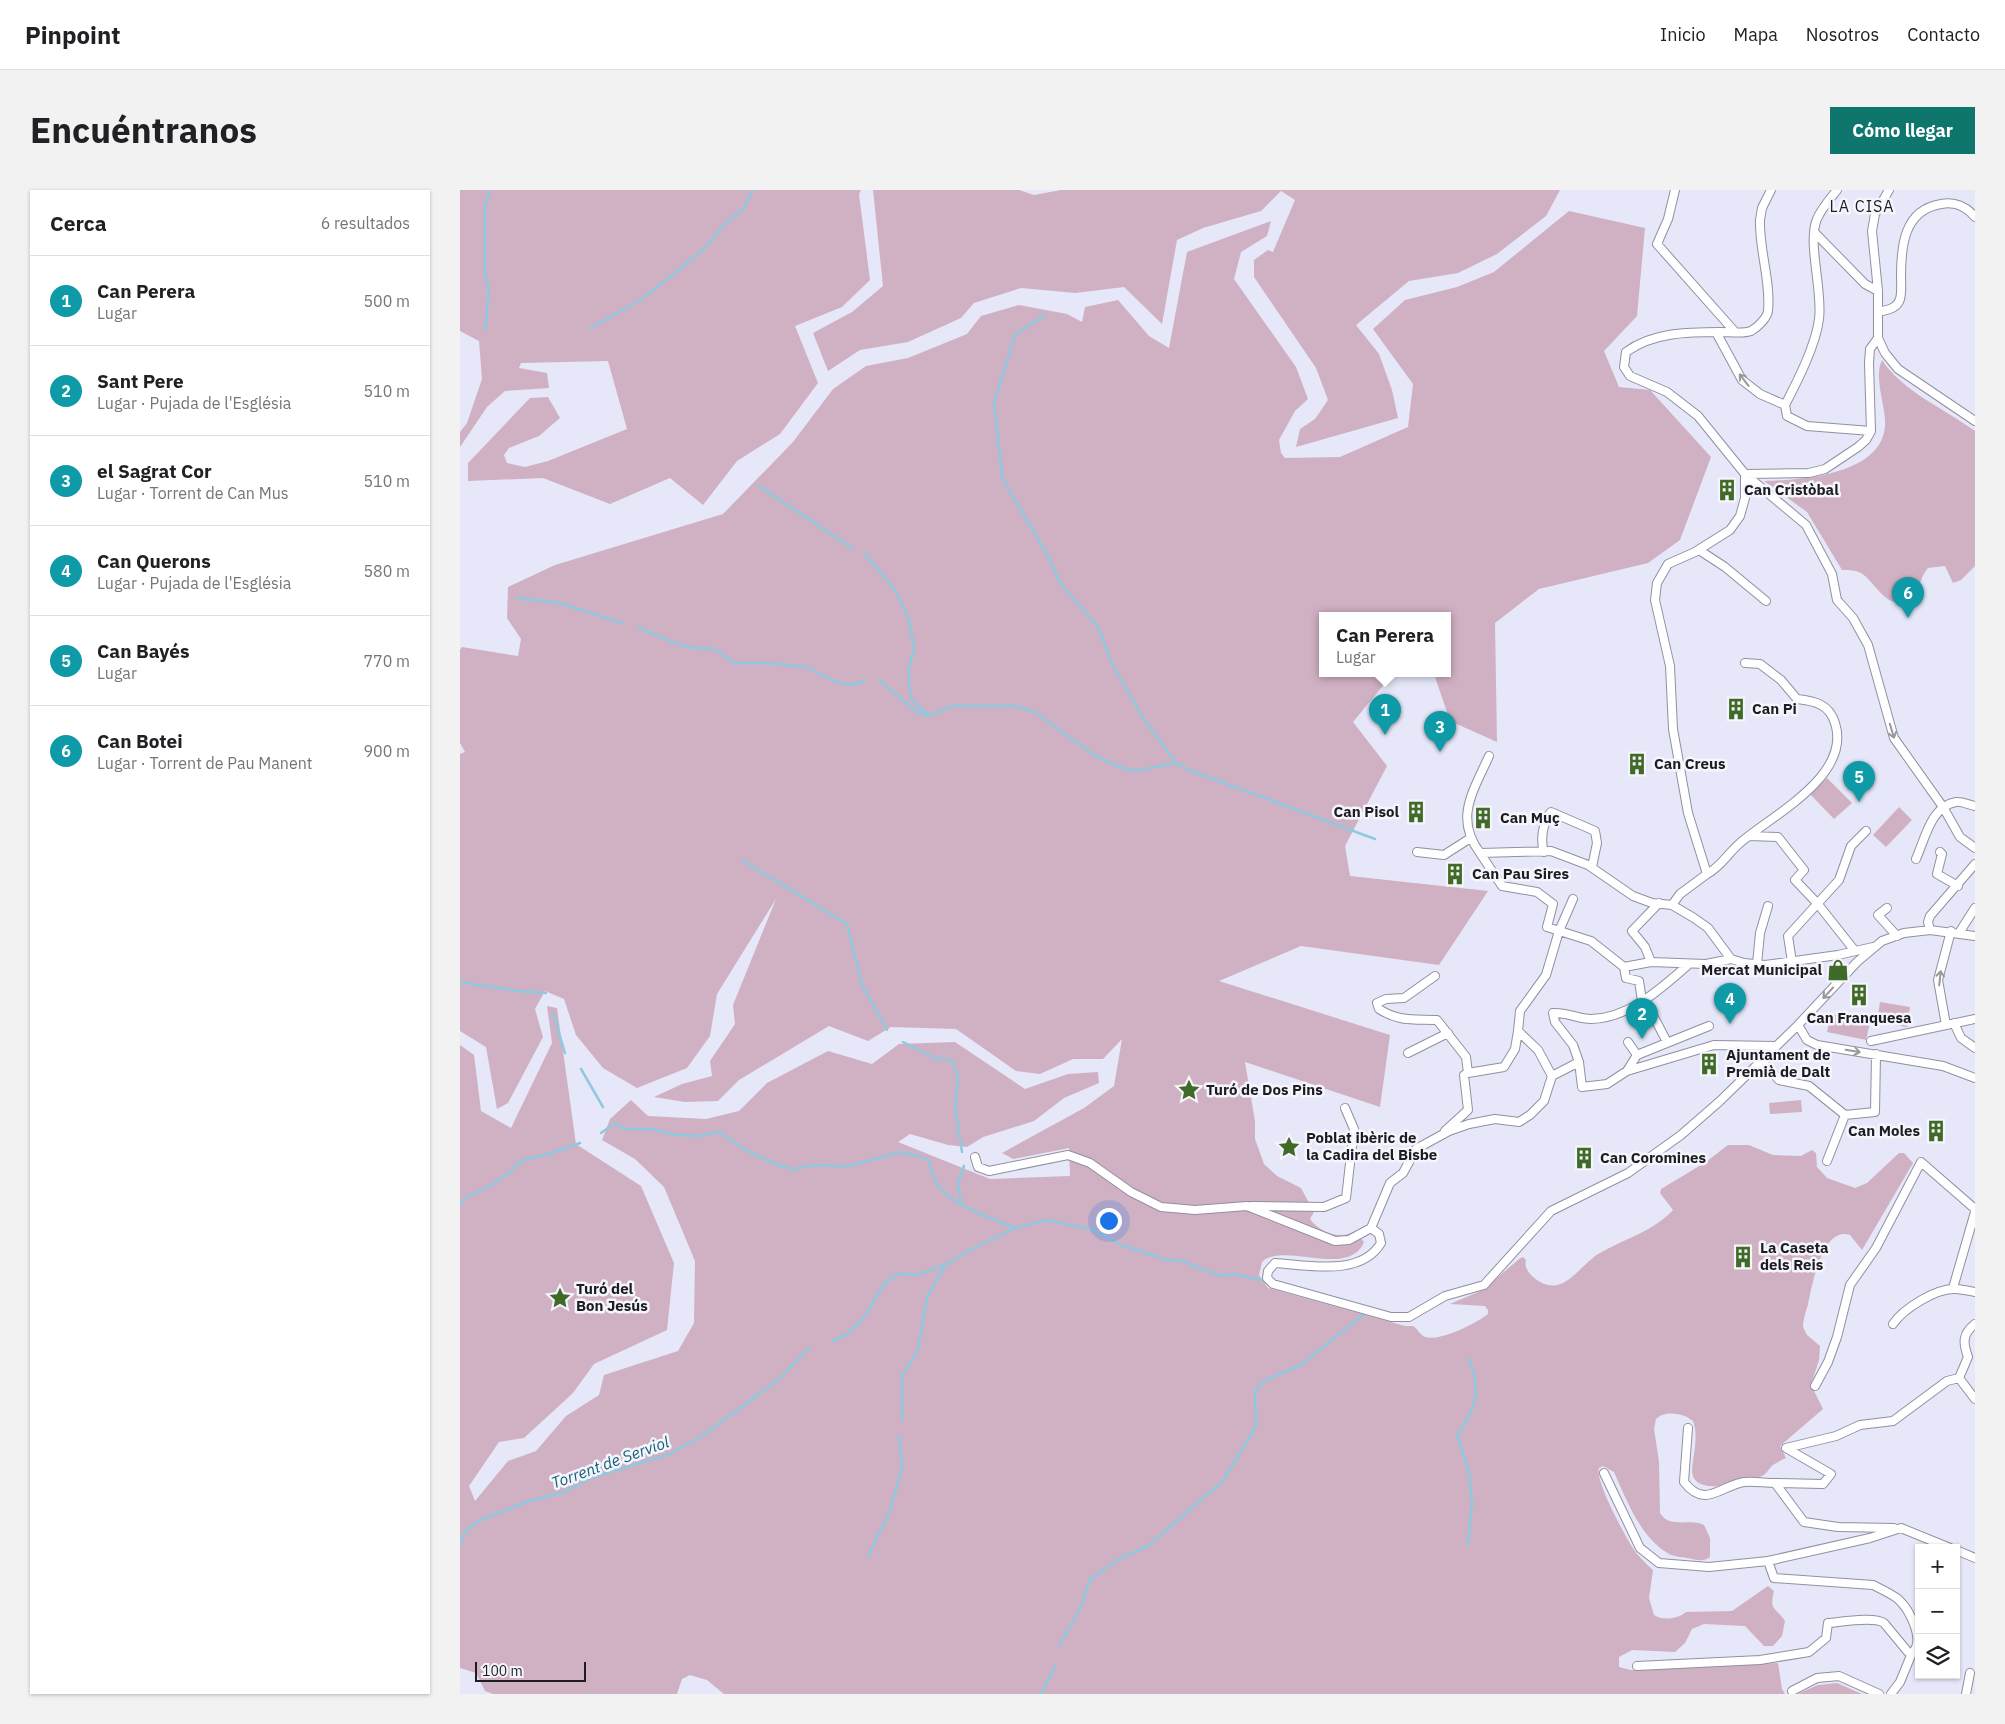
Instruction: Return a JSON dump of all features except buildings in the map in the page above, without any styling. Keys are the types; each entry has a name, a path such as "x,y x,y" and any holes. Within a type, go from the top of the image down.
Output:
{"street":[{"path":"1675,190 1668,220 1657,244 1735,332"},
{"path":"1771,190 1762,208 1760,220 1768,313 1764,320 1751,331 1662,336 1638,343 1626,352 1624,367 1630,376 1666,392 1698,416 1745,474 1806,526 1832,574 1837,600 1853,618 1868,645 1894,738 1943,807 1960,837 1975,848"},
{"path":"1837,190 1816,220 1814,251 1820,303 1819,321 1814,340 1785,405 1787,416 1807,426 1871,431"},
{"path":"1889,190 1875,214 1872,230 1878,291 1878,338 1885,353 1898,369 1975,421"},
{"path":"1878,312 1892,309 1900,299 1903,241 1907,229 1915,217 1925,209 1948,202 1963,206 1975,217"},
{"path":"1816,234 1865,284 1878,291"},
{"path":"1716,332 1742,380 1760,394 1785,405"},
{"path":"1745,474 1809,473 1825,469 1866,440 1871,431 1870,349 1878,338"},
{"path":"1707,874 1688,812 1673,729 1670,666 1655,600 1658,583 1668,564 1699,550 1730,530 1740,516 1745,498 1745,474"},
{"path":"1699,550 1725,567 1766,601"},
{"path":"1672,905 1680,894 1715,870 1749,836 1805,794 1822,775 1837,751 1838,732 1832,713 1817,701 1796,699 1781,680 1760,664 1745,663"},
{"path":"1489,756 1465,816 1469,839 1502,886 1537,892 1553,904 1547,927 1592,941 1624,967 1626,978 1640,981 1643,1001 1667,1042"},
{"path":"1916,859 1930,825 1943,807 1958,802 1975,806"},
{"path":"1544,852 1542,842 1546,817 1551,812 1595,831 1597,844 1592,867"},
{"path":"1792,962 1788,936 1839,880 1851,846 1866,831"},
{"path":"1749,836 1778,837 1804,870 1795,880 1817,903 1855,951"},
{"path":"1416,852 1444,855 1469,839"},
{"path":"1480,853 1551,851 1592,867 1633,896 1672,905 1708,928 1731,959"},
{"path":"1940,852 1942,854 1937,874 1958,886"},
{"path":"1930,930 1928,922 1930,916 1958,886 1975,864"},
{"path":"1438,1137 1468,1110 1464,1075 1468,1072 1504,1067 1515,1049 1520,1011 1546,975 1559,931 1573,898"},
{"path":"1651,962 1644,947 1632,931 1659,903"},
{"path":"1757,964 1760,933 1768,906"},
{"path":"1887,908 1878,915 1897,936"},
{"path":"1975,908 1955,932 1938,980 1950,1024 1961,1038 1975,1048"},
{"path":"1371,1228 1379,1234 1381,1243 1374,1255 1358,1262 1334,1267 1275,1263 1268,1271 1266,1278 1272,1284 1391,1317 1409,1317 1445,1296 1484,1285 1551,1211 1628,1173 1673,1141 1720,1101 1798,1025 1857,962 1882,941 1897,936 1930,930 1975,936"},
{"path":"1624,967 1651,962 1706,964 1731,959 1757,964 1792,962 1876,946"},
{"path":"1688,964 1643,1001 1606,1018 1588,1019 1561,1012 1552,1014 1555,1022 1573,1045 1579,1062 1582,1087 1607,1084 1628,1071 1714,1045 1776,1046"},
{"path":"1435,976 1404,998 1386,999 1377,1003 1379,1009 1392,1017 1437,1020 1466,1058 1468,1072"},
{"path":"1871,1041 1975,1018"},
{"path":"1798,1025 1806,1040 1817,1045 1943,1066 1975,1078"},
{"path":"1628,1071 1637,1055 1709,1026"},
{"path":"1518,1031 1538,1050 1552,1076"},
{"path":"1408,1053 1448,1033"},
{"path":"1628,1042 1637,1055"},
{"path":"1762,1060 1779,1080 1809,1086 1844,1115 1874,1112 1876,1054"},
{"path":"1247,1206 1335,1241 1349,1240 1371,1228 1390,1183 1404,1173 1416,1150 1438,1137 1469,1124 1495,1119 1519,1122 1530,1115 1544,1101 1552,1076 1579,1062"},
{"path":"975,1157 978,1167 989,1172 1068,1155 1090,1163 1131,1192 1161,1207 1195,1210 1247,1206 1324,1207 1346,1198 1354,1129 1345,1108"},
{"path":"1827,1161 1844,1115"},
{"path":"1815,1386 1828,1362 1837,1337 1850,1285 1876,1248 1922,1162 1975,1211 1953,1288"},
{"path":"1893,1324 1900,1313 1924,1299 1953,1288 1975,1292"},
{"path":"1959,1378 1968,1357 1964,1345 1965,1336 1975,1324"},
{"path":"1959,1378 1975,1400"},
{"path":"1688,1428 1684,1482 1695,1493 1705,1495 1719,1493 1743,1482 1823,1484 1831,1474 1786,1448 1836,1436 1860,1424 1893,1421 1947,1381 1959,1378"},
{"path":"1604,1472 1640,1548 1659,1563 1710,1567 1768,1561 1870,1538 1901,1528"},
{"path":"1775,1483 1804,1522 1838,1528 1901,1528 1940,1544"},
{"path":"1960,1552 1975,1558"},
{"path":"1768,1561 1774,1578 1873,1585 1899,1600 1912,1620 1918,1638 1916,1649 1912,1653 1900,1682 1891,1694"},
{"path":"1637,1666 1752,1661 1809,1652 1826,1638 1828,1623 1869,1620 1880,1620 1884,1623 1908,1652 1912,1653"},
{"path":"1966,1694 1970,1673"},
{"path":"1792,1691 1817,1678 1839,1676 1879,1694"}],"shaded area":[{"path":"460,190 861,190 859,194 870,280 842,307 795,326 818,383 780,434 737,461 703,505 670,478 610,504 543,478 468,481 468,463 530,398 548,397 560,418 539,436 509,448 504,455 507,463 525,467 548,461 627,429 608,361 521,363 519,368 547,373 549,388 505,391 487,407 460,447 460,432 467,423 482,379 479,341 460,331"},
{"path":"873,190 1019,190 1034,195 1061,190 1560,190 1546,216 1497,254 1458,273 1409,281 1356,325 1379,354 1392,390 1398,418 1296,447 1300,429 1315,419 1328,400 1316,368 1254,277 1254,260 1268,250 1273,252 1295,200 1281,191 1261,211 1203,228 1177,240 1162,324 1124,287 1075,293 1021,288 974,303 961,318 908,342 860,350 828,371 813,333 852,312 883,286"},
{"path":"1569,211 1645,228 1637,316 1604,351 1619,387 1650,390 1711,457 1680,540 1648,563 1539,589 1495,623 1497,742 1450,721 1435,677 1451,677 1451,612 1319,612 1319,677 1390,677 1353,722 1387,766 1345,846 1350,876 1488,891 1439,965 1301,946 1219,981 1390,1035 1380,1107 1245,1062 1255,1121 1255,1139 1264,1164 1277,1176 1301,1188 1314,1212 1310,1219 1319,1228 1337,1235 1349,1234 1355,1231 1364,1242 1356,1253 1345,1258 1331,1259 1285,1255 1272,1257 1262,1262 1259,1275 1268,1288 1405,1326 1413,1326 1425,1337 1439,1337 1467,1327 1488,1314 1485,1306 1450,1304 1483,1290 1519,1259 1523,1257 1526,1260 1528,1271 1533,1277 1544,1284 1562,1284 1600,1253 1657,1224 1673,1210 1660,1193 1661,1189 1706,1162 1728,1145 1749,1145 1773,1155 1801,1156 1812,1150 1816,1153 1817,1167 1827,1178 1855,1188 1867,1183 1899,1153 1904,1153 1913,1163 1862,1250 1850,1235 1840,1235 1832,1239 1820,1259 1812,1284 1803,1327 1807,1335 1820,1346 1819,1360 1811,1385 1823,1409 1780,1446 1786,1458 1773,1465 1764,1475 1755,1479 1721,1486 1701,1484 1694,1479 1692,1470 1696,1439 1693,1421 1685,1416 1674,1414 1664,1414 1656,1419 1654,1429 1659,1462 1660,1513 1669,1521 1692,1522 1704,1525 1710,1538 1710,1557 1700,1560 1677,1556 1669,1554 1657,1545 1641,1527 1614,1472 1603,1466 1599,1468 1601,1484 1617,1520 1634,1550 1653,1570 1649,1598 1654,1615 1670,1618 1686,1612 1732,1611 1768,1586 1774,1591 1772,1602 1774,1608 1785,1621 1782,1636 1773,1646 1764,1646 1745,1626 1704,1624 1692,1629 1685,1643 1675,1652 1632,1650 1619,1657 1619,1667 1631,1670 1778,1663 1782,1689 1785,1694 724,1694 707,1680 690,1675 682,1679 677,1694 493,1694 485,1691 476,1673 460,1668 460,1045 474,1055 481,1111 511,1128 552,1043 547,1006 557,1008 576,1144 641,1186 674,1263 667,1330 594,1364 573,1393 524,1438 499,1442 469,1486 475,1501 508,1461 536,1451 566,1416 599,1395 604,1375 678,1351 694,1323 695,1261 664,1187 635,1159 602,1140 610,1119 631,1100 648,1116 706,1119 739,1111 767,1083 828,1051 872,1064 899,1044 955,1042 1025,1089 1068,1074 1098,1072 1099,1083 1064,1098 1034,1121 983,1137 967,1147 948,1145 910,1134 898,1142 990,1179 1070,1176 1069,1148 1013,1159 1002,1153 1084,1108 1114,1086 1122,1039 1103,1059 1073,1059 1040,1074 1016,1071 956,1029 891,1027 868,1041 829,1026 739,1080 718,1101 685,1102 654,1097 682,1084 712,1076 710,1061 735,1024 733,1005 776,899 717,994 710,1036 687,1068 637,1088 603,1068 576,1035 564,999 545,991 535,1009 543,1037 508,1103 497,1109 486,1047 460,1031 460,754 465,752 460,743 460,650 462,647 518,656 521,639 507,618 508,587 555,565 723,514 793,442 833,389 866,366 908,358 967,334 981,316 1019,305 1067,314 1082,322 1085,307 1118,300 1149,336 1169,348 1187,252 1271,221 1267,236 1241,252 1234,279 1296,367 1308,399 1295,411 1279,440 1281,453 1285,458 1340,457 1408,427 1413,384 1373,329 1405,300 1457,287 1494,272"},
{"path":"1882,360 1912,390 1975,431 1975,566 1961,580 1953,583 1945,566 1928,568 1913,595 1903,602 1896,602 1884,596 1863,574 1842,570 1807,512 1764,481 1799,479 1840,471 1858,463 1873,453 1882,438 1885,420 1879,381"},
{"path":"1827,778 1852,803 1834,819 1810,794"},
{"path":"1899,807 1912,820 1886,847 1873,835"},
{"path":"1880,1002 1910,1007 1907,1027 1877,1022"},
{"path":"1831,1014 1870,1022 1866,1040 1827,1032"},
{"path":"1801,1100 1802,1112 1770,1114 1769,1103"},
{"path":"1837,1683 1862,1694 1797,1694 1818,1685"}],"waterway":[{"path":"485,330 489,291 485,272 485,206 490,190"},
{"path":"590,328 641,300 705,248 725,224 743,209 753,190"},
{"path":"1045,315 1015,335 994,402 1002,478 1049,558 1061,584 1098,627 1112,664 1142,716 1176,763"},
{"path":"759,486 852,548"},
{"path":"864,553 895,590 909,619 914,648 909,668 909,688 912,700 927,714"},
{"path":"517,598 559,603 622,623"},
{"path":"638,627 684,646 713,648 734,663 771,663 806,667 838,683 854,685 865,680"},
{"path":"879,680 917,712 929,716 952,706 1014,706 1035,712 1094,755 1117,766 1134,771 1176,763 1189,770 1375,839"},
{"path":"742,860 847,924 862,985 887,1030"},
{"path":"460,982 518,991 546,993"},
{"path":"553,1013 565,1053"},
{"path":"903,1042 935,1058 953,1061 958,1079 955,1107 962,1152"},
{"path":"581,1069 603,1107"},
{"path":"601,1133 615,1123 624,1129 650,1129 678,1135 701,1136 714,1132 722,1134 751,1153 781,1166 794,1169 814,1165 848,1166 900,1152 922,1157 929,1161 935,1181 946,1194 974,1211 1015,1228"},
{"path":"460,1205 465,1198 508,1174 522,1160 549,1154 580,1143"},
{"path":"961,1203 958,1184 964,1166"},
{"path":"832,1341 847,1334 861,1321 885,1283 897,1274 917,1275 945,1265 970,1250 1015,1228 1046,1220 1091,1229 1122,1245 1167,1260 1181,1261 1221,1276 1234,1274 1261,1280"},
{"path":"902,1420 902,1376 918,1350 927,1297 945,1266"},
{"path":"1059,1646 1081,1607 1090,1579 1121,1558 1148,1546 1223,1481 1256,1426 1255,1392 1262,1382 1302,1364 1363,1315"},
{"name":"Torrent de Serviol","path":"460,1544 465,1532 478,1521 530,1501 564,1492 593,1477 670,1454 705,1434 779,1379 809,1348"},
{"path":"1468,1545 1472,1502 1469,1473 1457,1435 1469,1416 1475,1398 1475,1380 1469,1359"},
{"path":"868,1556 890,1511 902,1467 899,1436"},
{"path":"1041,1694 1055,1666"}],"place":[{"name":"Can Cristòbal","path":"1727,490"},
{"name":"Can Botei","path":"1908,618"},
{"name":"Can Pi","path":"1736,709"},
{"name":"Can Perera","path":"1385,735"},
{"name":"el Sagrat Cor","path":"1440,752"},
{"name":"Can Creus","path":"1637,764"},
{"name":"Can Bayés","path":"1859,802"},
{"name":"Can Pisol","path":"1416,812"},
{"name":"Can Muç","path":"1483,818"},
{"name":"Can Pau Sires","path":"1455,874"},
{"name":"Mercat Municipal","path":"1838,970"},
{"name":"Can Franquesa","path":"1859,995"},
{"name":"Can Querons","path":"1730,1024"},
{"name":"Sant Pere","path":"1642,1039"},
{"name":"Ajuntament de Premià de Dalt","path":"1709,1064"},
{"name":"Turó de Dos Pins","path":"1189,1090"},
{"name":"Can Moles","path":"1936,1131"},
{"name":"Poblat ibèric de la Cadira del Bisbe","path":"1289,1147"},
{"name":"Can Coromines","path":"1584,1158"},
{"name":"La Caseta dels Reis","path":"1743,1257"},
{"name":"Turó del Bon Jesús","path":"560,1298"}],"district":[{"name":"LA CISA","path":"1862,206"}]}
